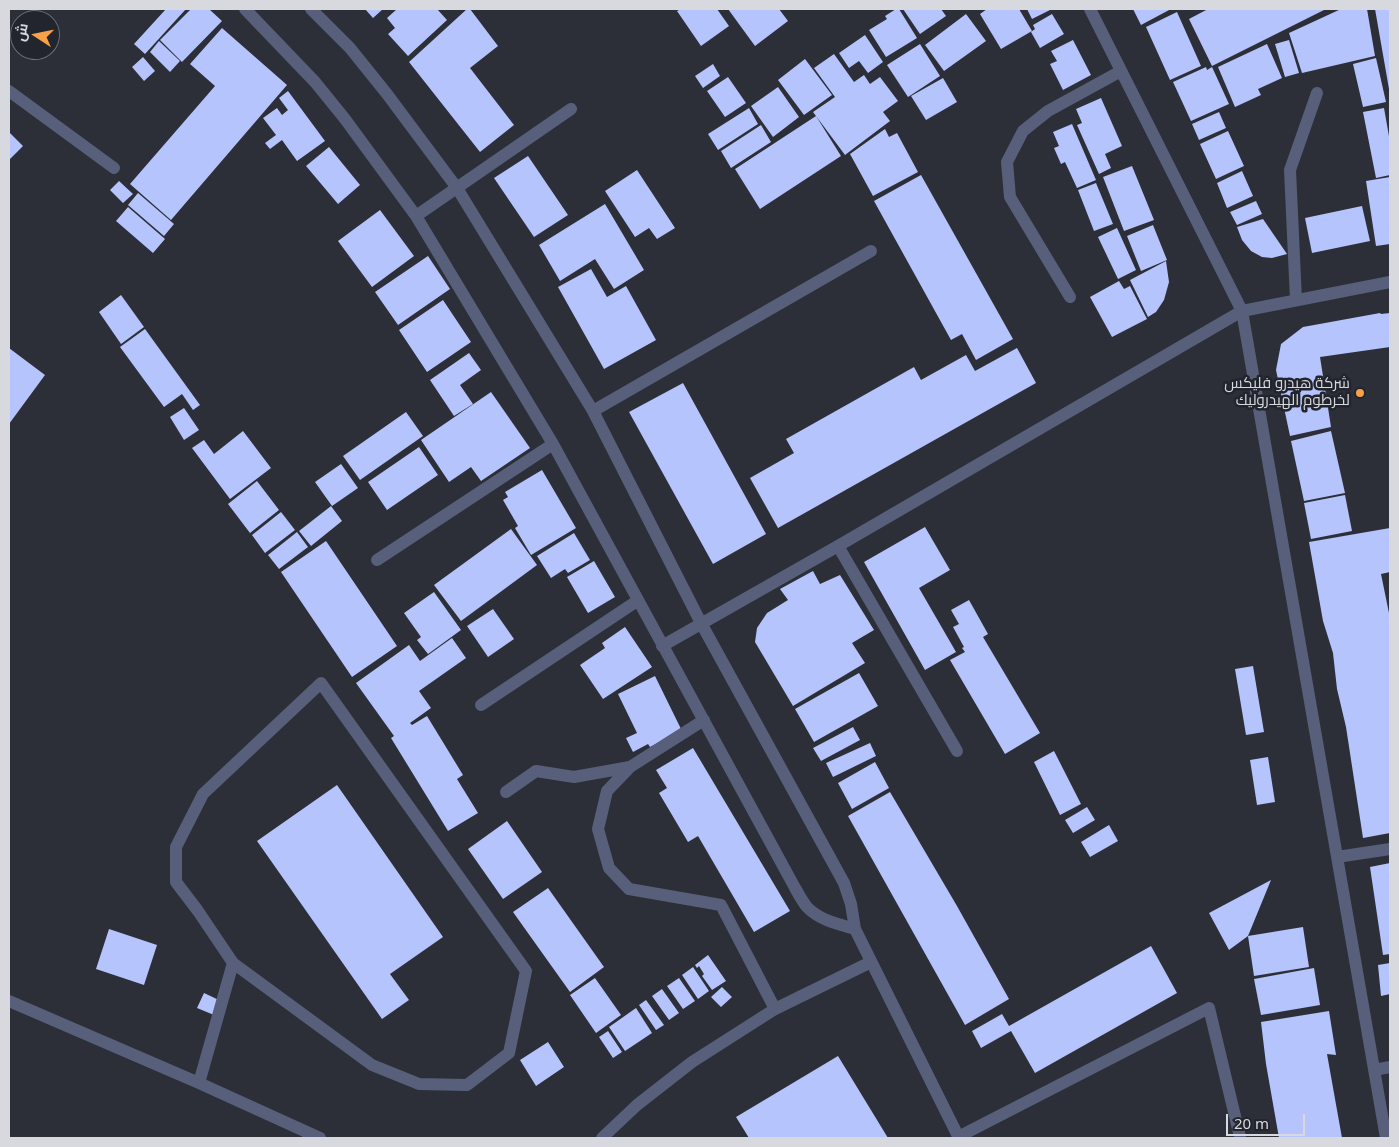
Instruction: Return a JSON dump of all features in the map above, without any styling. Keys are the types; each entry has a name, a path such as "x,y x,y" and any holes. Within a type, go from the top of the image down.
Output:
{"street":[{"path":"245,9 315,82 345,119 416,216 553,444 794,886 808,907 830,921 855,929"},
{"path":"311,9 350,48 457,188 594,411 701,624 844,883 851,904 855,929 959,1137 1209,1008 1240,1137"},
{"path":"1090,9 1242,311 1386,1138"},
{"path":"1070,297 1010,197 1007,162 1023,131 1048,112 1121,71"},
{"path":"9,92 114,168"},
{"path":"1296,300 1290,170 1317,93"},
{"path":"416,216 571,109"},
{"path":"594,411 871,251"},
{"path":"662,646 1242,311 1390,282"},
{"path":"377,560 553,444"},
{"path":"838,546 957,751"},
{"path":"481,705 637,601"},
{"path":"199,1083 233,963 176,882 176,847 203,794 321,683 526,971 509,1052 467,1085 420,1084 372,1064 233,963"},
{"path":"704,720 630,766 607,791 598,829 609,868 628,889 721,905 775,1009"},
{"path":"506,792 536,771 574,777 630,766"},
{"path":"1337,857 1390,849"},
{"path":"602,1138 637,1105 692,1062 775,1009 871,962"},
{"path":"9,1001 199,1083 320,1138"},
{"path":"1374,1070 1390,1067"}],"building":[{"path":"166,9 186,9 145,54 134,44"},
{"path":"191,9 209,9 222,21 182,62 160,40"},
{"path":"365,9 383,9 373,18"},
{"path":"397,9 437,9 447,20 408,56 388,34 395,28 387,18"},
{"path":"467,9 470,9 498,46 470,68 514,125 480,152 409,62"},
{"path":"681,9 717,9 729,26 701,46 677,11"},
{"path":"728,9 779,9 788,21 755,46"},
{"path":"899,9 917,38 886,57 869,30 887,19 885,16"},
{"path":"903,9 941,9 946,16 920,34"},
{"path":"987,9 1019,9 1032,31 1001,49 980,14"},
{"path":"1027,9 1052,9 1032,19"},
{"path":"1133,9 1171,9 1141,25"},
{"path":"1208,9 1326,9 1212,66 1189,19"},
{"path":"1341,9 1367,9 1375,56 1302,73 1289,33"},
{"path":"1375,9 1390,9 1390,89 1389,89"},
{"path":"1177,12 1201,66 1170,80 1146,27"},
{"path":"966,14 986,41 944,71 925,45"},
{"path":"1052,14 1064,34 1040,48 1031,32 1035,29 1033,25"},
{"path":"222,28 287,85 171,220 130,184 215,86 190,64"},
{"path":"865,35 883,62 868,73 859,61 849,68 839,53"},
{"path":"1073,40 1091,75 1063,90 1050,64 1057,61 1051,51"},
{"path":"1289,40 1299,73 1285,77 1275,44"},
{"path":"159,41 180,61 170,72 150,52"},
{"path":"920,44 940,76 908,97 887,65"},
{"path":"1267,44 1282,78 1258,89 1261,95 1235,107 1218,67"},
{"path":"834,54 854,82 864,75 870,84 880,77 898,101 883,112 890,121 845,155 813,112 835,97 814,68"},
{"path":"143,57 155,71 144,81 132,67"},
{"path":"1376,58 1386,102 1363,107 1353,64"},
{"path":"805,59 832,95 804,115 778,80"},
{"path":"713,64 720,76 703,88 695,76"},
{"path":"1206,67 1207,70 1212,67 1229,104 1191,121 1173,82"},
{"path":"728,77 746,103 725,117 707,91"},
{"path":"943,78 957,102 926,120 911,96"},
{"path":"778,87 799,117 773,137 751,106"},
{"path":"288,91 325,141 297,161 282,140 270,149 265,143 276,135 263,118 277,108 282,115 288,110 279,98"},
{"path":"1101,98 1122,146 1105,154 1111,168 1099,174 1077,125 1082,123 1076,109"},
{"path":"749,108 758,124 718,150 708,134"},
{"path":"1384,108 1390,142 1390,175 1376,178 1363,112"},
{"path":"1219,112 1226,128 1199,140 1192,124"},
{"path":"816,116 841,156 760,209 735,169"},
{"path":"1072,124 1096,180 1077,188 1065,162 1061,164 1054,148 1059,146 1053,132"},
{"path":"761,125 771,142 731,168 721,151"},
{"path":"885,129 889,137 897,133 918,172 873,196 850,154"},
{"path":"1228,131 1244,166 1216,179 1200,144"},
{"path":"9,132 23,146 10,159 9,158"},
{"path":"329,147 360,185 338,204 306,166"},
{"path":"528,156 568,215 534,237 494,178"},
{"path":"1132,166 1154,220 1124,231 1103,177"},
{"path":"637,170 675,228 657,239 649,228 635,237 605,191"},
{"path":"1242,171 1253,196 1227,208 1217,183"},
{"path":"921,175 1013,339 976,360 962,334 951,340 874,201"},
{"path":"1390,177 1390,244 1376,246 1366,181"},
{"path":"119,181 133,194 123,203 110,190"},
{"path":"1096,183 1113,224 1094,231 1078,190"},
{"path":"138,193 174,224 164,236 128,205"},
{"path":"1256,201 1262,214 1237,225 1230,212"},
{"path":"605,204 644,270 614,289 595,259 560,281 539,245"},
{"path":"1362,206 1370,241 1312,253 1305,218"},
{"path":"128,207 165,239 153,253 116,221"},
{"path":"380,210 414,256 372,287 338,241"},
{"path":"1263,219 1287,254 1272,258 1262,257 1251,251 1242,240 1237,227"},
{"path":"1153,225 1167,260 1141,271 1127,236"},
{"path":"1117,228 1136,270 1118,279 1098,237"},
{"path":"428,256 450,289 398,325 375,292"},
{"path":"1166,261 1169,282 1164,300 1156,312 1148,317 1130,280"},
{"path":"591,269 607,297 626,286 656,340 604,369 558,287"},
{"path":"1119,281 1124,289 1130,286 1147,319 1112,337 1090,297"},
{"path":"121,295 144,327 121,344 99,312"},
{"path":"443,300 471,342 427,372 399,330"},
{"path":"1380,313 1390,313 1390,347 1320,357 1331,427 1290,436 1276,370 1281,344 1303,327"},
{"path":"145,329 200,405 193,410 182,394 164,407 120,347"},
{"path":"9,348 45,375 9,424"},
{"path":"1017,348 1036,383 778,528 750,478 794,453 786,439 914,367 921,380 966,355 975,371"},
{"path":"469,353 481,370 460,385 473,404 454,416 430,380"},
{"path":"683,383 766,534 713,564 629,412"},
{"path":"491,392 530,448 481,481 471,467 449,482 421,440"},
{"path":"184,408 199,430 184,440 170,417"},
{"path":"406,412 423,436 360,480 343,456"},
{"path":"243,431 271,468 230,499 192,448 204,440 214,454"},
{"path":"1331,431 1345,493 1304,501 1291,441"},
{"path":"419,447 438,475 387,510 368,482"},
{"path":"341,464 358,488 332,506 315,482"},
{"path":"542,470 576,528 531,555 515,528 518,526 503,500 508,497 505,492"},
{"path":"257,481 279,510 250,533 228,504"},
{"path":"1345,495 1352,531 1311,539 1304,503"},
{"path":"331,506 342,521 311,546 299,531"},
{"path":"281,512 295,530 265,553 252,535"},
{"path":"925,527 950,570 919,588 956,652 925,670 864,562"},
{"path":"1390,528 1390,572 1381,574 1390,618 1390,833 1363,838 1346,727 1337,689 1333,653 1323,621 1309,542"},
{"path":"511,529 537,565 461,621 434,585"},
{"path":"297,532 308,547 279,569 268,555"},
{"path":"574,533 590,560 568,573 565,569 551,578 537,556"},
{"path":"326,541 397,646 352,677 281,572"},
{"path":"594,561 615,597 588,613 567,577"},
{"path":"813,571 820,584 840,575 874,630 852,643 865,663 793,706 755,642 757,628 767,613 788,600 780,589"},
{"path":"434,592 461,630 428,654 417,640 421,637 404,613"},
{"path":"969,600 988,634 983,637 1040,733 1005,754 950,660 965,652 953,627 959,624 951,610"},
{"path":"493,609 514,639 488,657 467,626"},
{"path":"625,627 652,667 603,699 580,665 605,648 602,643"},
{"path":"452,638 466,658 419,691 431,708 410,723 412,725 427,716 463,775 457,779 478,813 448,831 391,738 394,736 356,683 409,645 420,661"},
{"path":"1253,666 1264,732 1246,735 1235,669"},
{"path":"859,673 878,706 814,742 795,709"},
{"path":"655,676 682,731 650,747 648,744 633,752 626,738 637,733 618,694"},
{"path":"853,727 860,740 821,761 813,748"},
{"path":"870,743 876,756 833,777 826,763"},
{"path":"693,748 790,911 754,932 698,836 688,842 659,793 667,788 656,770"},
{"path":"1054,751 1081,804 1060,815 1034,762"},
{"path":"1268,757 1275,802 1257,805 1250,760"},
{"path":"875,762 889,788 852,809 838,783"},
{"path":"337,785 443,937 390,974 409,1000 382,1019 257,841"},
{"path":"890,792 1009,999 965,1025 848,816"},
{"path":"1087,807 1095,820 1073,833 1065,820"},
{"path":"507,821 542,872 503,899 468,849"},
{"path":"1109,825 1118,841 1090,857 1081,842"},
{"path":"1390,863 1390,954 1383,955 1370,867"},
{"path":"1271,880 1248,936 1229,950 1209,913"},
{"path":"548,888 604,967 570,992 513,912"},
{"path":"1303,927 1309,967 1254,976 1248,936"},
{"path":"109,929 157,945 144,985 96,969"},
{"path":"1151,946 1177,993 1035,1073 1011,1031 981,1048 972,1031 1002,1014 1009,1026"},
{"path":"708,955 726,981 712,990 702,976 704,974 699,966 697,968 695,965"},
{"path":"1390,963 1390,994 1381,996 1378,965"},
{"path":"693,967 709,991 698,999 682,975"},
{"path":"1314,968 1320,1005 1261,1015 1254,979"},
{"path":"595,978 621,1015 596,1033 570,995"},
{"path":"679,978 695,1001 683,1009 667,986"},
{"path":"722,987 732,997 721,1007 711,997"},
{"path":"662,989 679,1013 669,1020 652,996"},
{"path":"204,993 221,1001 214,1015 197,1008"},
{"path":"646,1000 664,1025 656,1030 639,1005"},
{"path":"636,1008 652,1033 625,1051 609,1027"},
{"path":"1329,1011 1336,1055 1327,1054 1342,1138 1279,1138 1261,1022"},
{"path":"608,1031 622,1052 613,1058 599,1037"},
{"path":"548,1042 564,1067 536,1086 520,1060"},
{"path":"838,1056 888,1138 749,1138 736,1117"}],"place":[{"name":"شركة هيدرو فليكس لخرطوم الهيدروليك","path":"1360,393"}]}
